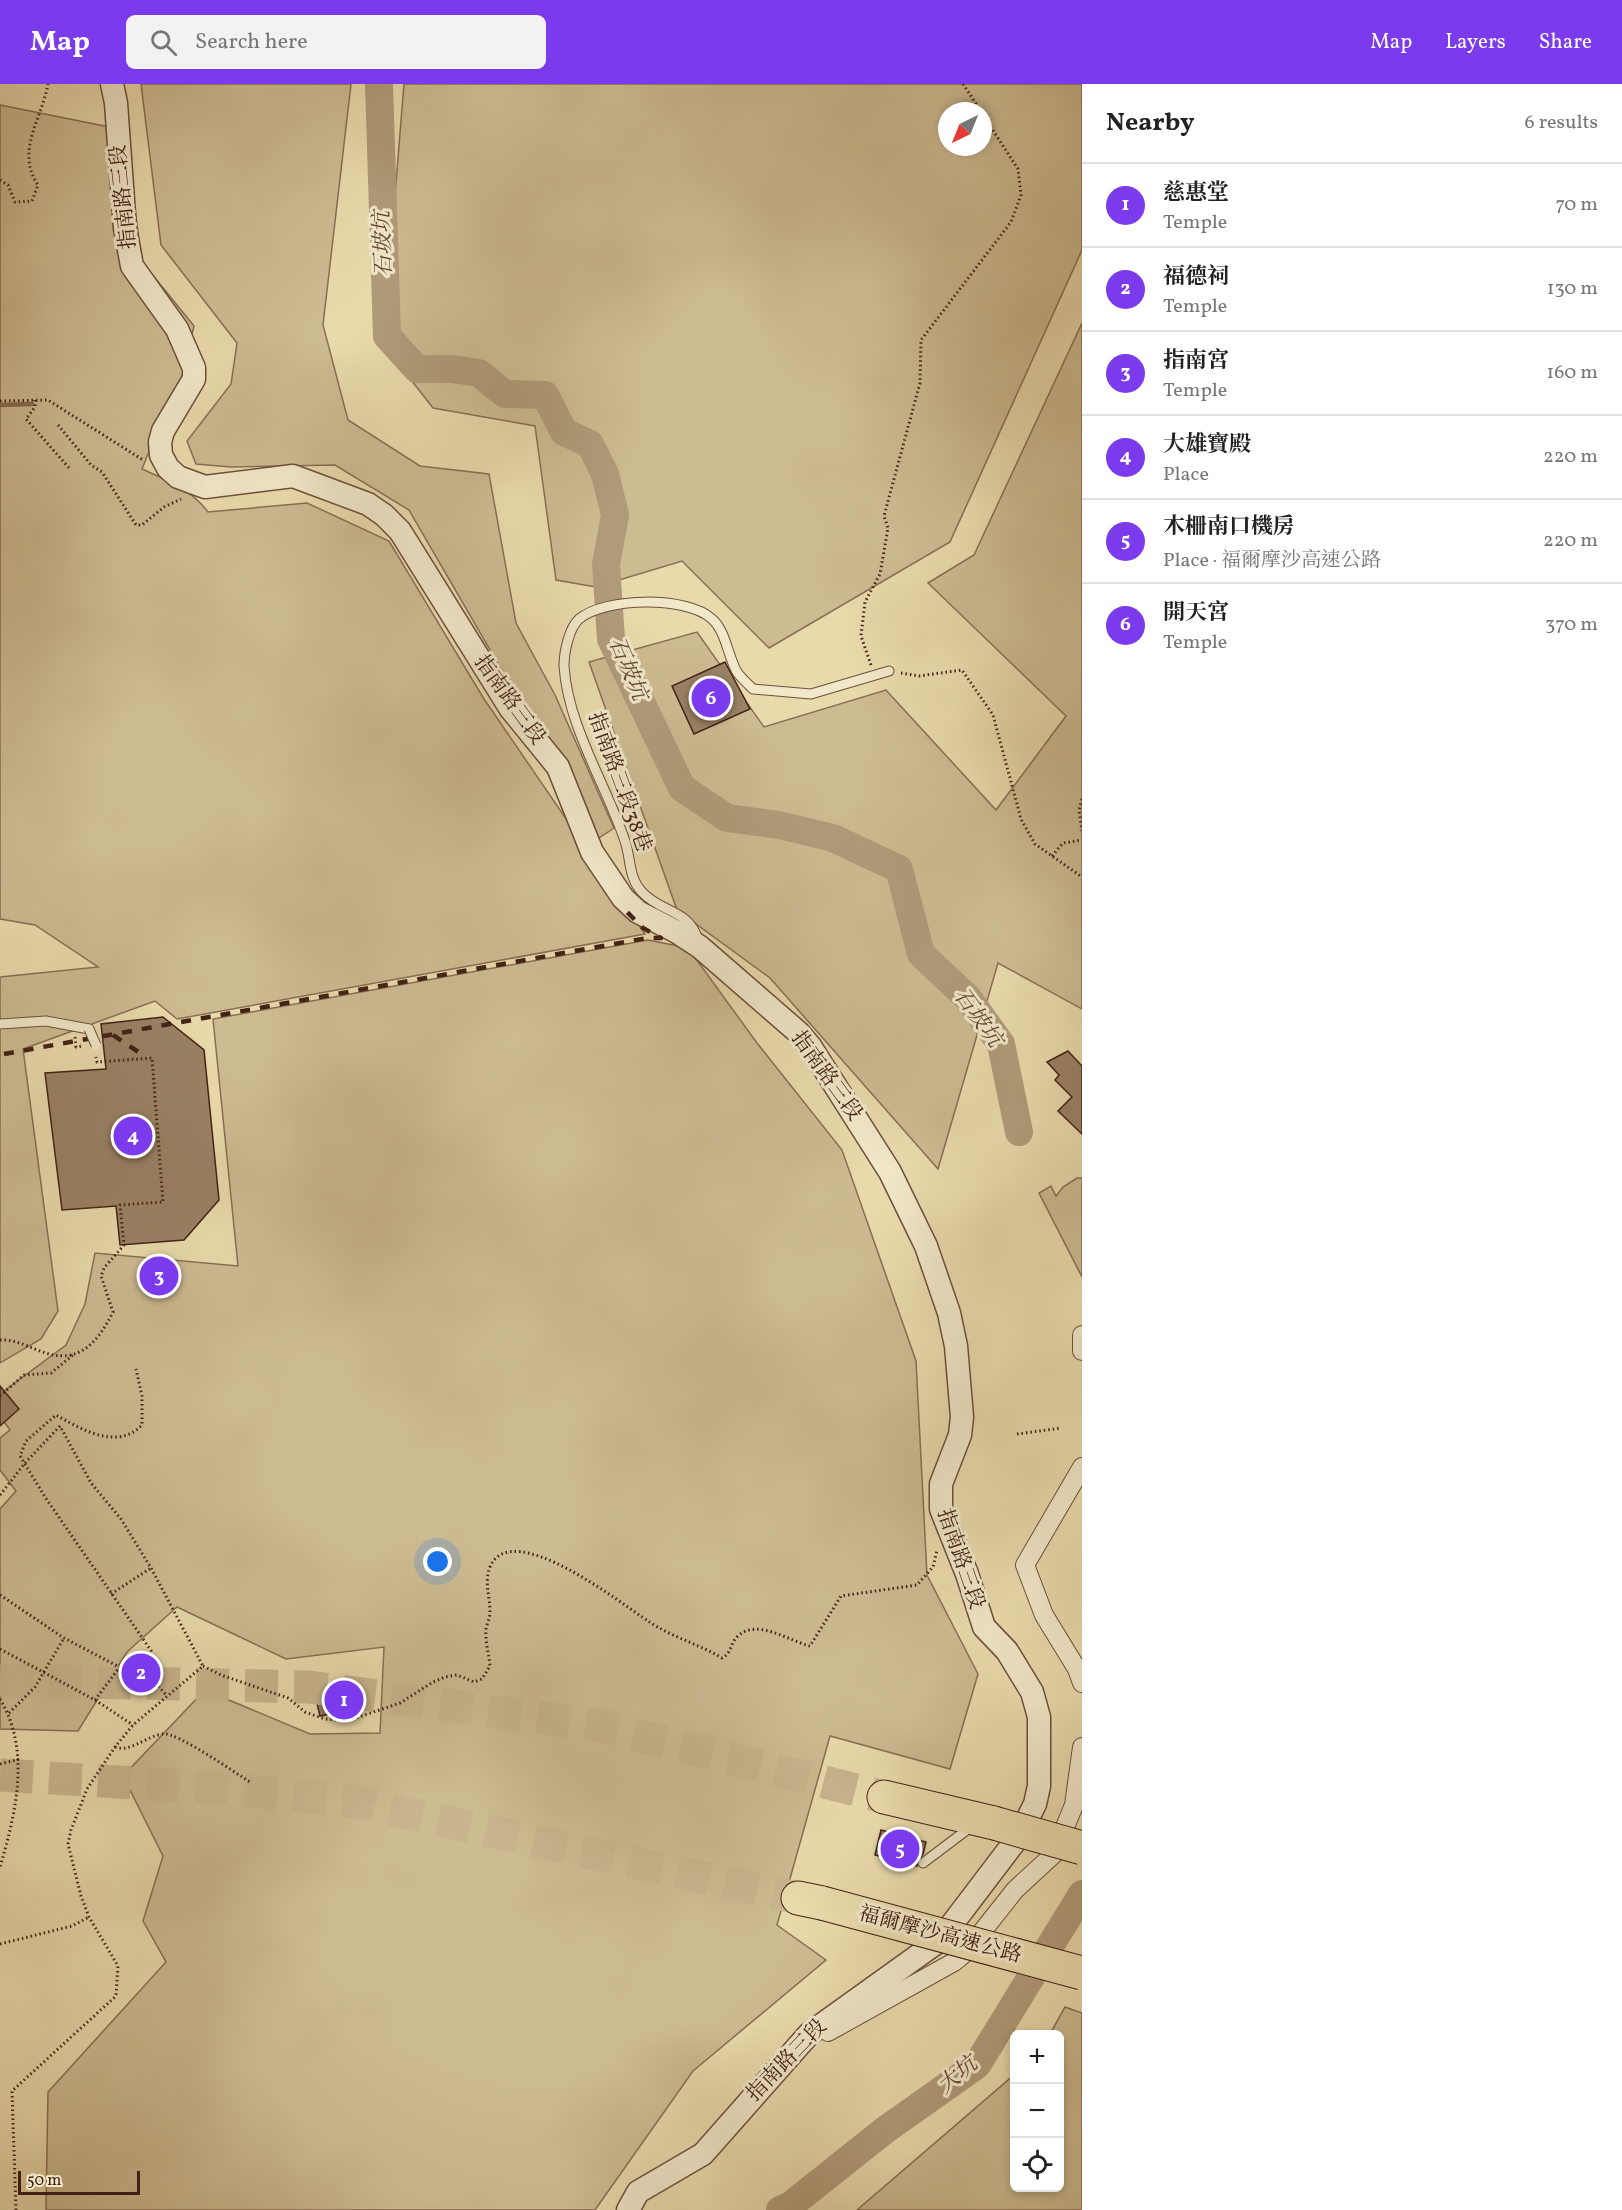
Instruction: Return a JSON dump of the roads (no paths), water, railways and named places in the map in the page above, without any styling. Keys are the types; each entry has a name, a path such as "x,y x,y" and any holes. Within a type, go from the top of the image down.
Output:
{"highway":[{"path":"884,1797 988,1821 1082,1848"},
{"name":"福爾摩沙高速公路","path":"810,1900 1082,1973"}],"street":[{"name":"指南路三段","path":"112,84 125,228 132,266 140,281 163,307 177,329 194,368 194,379 163,431 160,442 161,456 168,468 190,483 220,487 293,476 368,504 384,515 400,531 510,708 558,767 592,852 623,898 638,912 700,947 799,1033 810,1046 890,1172 926,1246 949,1313 956,1346 962,1417 960,1435 941,1484 941,1509 967,1574 984,1628 1007,1651 1032,1692 1039,1717 1039,1786 1035,1804 1019,1836 940,1940 836,2011 808,2034 703,2154 638,2192 628,2210"},
{"path":"1082,1335 1082,1351"},
{"path":"1082,1467 1028,1556 1025,1565 1044,1615 1077,1669 1082,1683"},
{"path":"786,2057 954,1962 966,1952 1015,1890 1054,1854 1074,1805 1082,1747"}],"lane":[{"name":"指南路三段38巷","path":"700,947 694,926 650,899 633,879 626,843 574,716 564,665 568,640 577,621 594,610 623,604 676,603 700,610 715,621 738,672 753,689 811,694 889,671"},
{"path":"0,1024 46,1021 89,1029 96,1046"},
{"path":"923,1863 988,1821"}],"waterway":[{"name":"石坡坑","path":"379,84 387,336 417,369 452,369 479,373 505,394 545,395 564,432 590,444 605,474 615,515 606,564 611,639 682,788 727,818 779,825 833,838 899,869 921,954 968,998 1001,1044 1019,1132"},
{"path":"0,405 32,404"},
{"name":"大坑","path":"780,2210 791,2205 885,2130 977,2065 1082,1894"}],"tunnel":[{"path":"0,1680 309,1687 598,1725 884,1797"},
{"path":"0,1775 219,1788 352,1801 798,1898"}],"railway":[{"path":"4,1054 647,938 661,938 643,928 626,911"},
{"path":"113,1035 140,1053"}],"place":[{"name":"開天宮","path":"711,698"},
{"name":"大雄寶殿","path":"133,1136"},
{"name":"指南宮","path":"159,1276"},
{"name":"福德祠","path":"141,1673"},
{"name":"慈惠堂","path":"344,1700"},
{"name":"木柵南口機房","path":"900,1849"}]}
